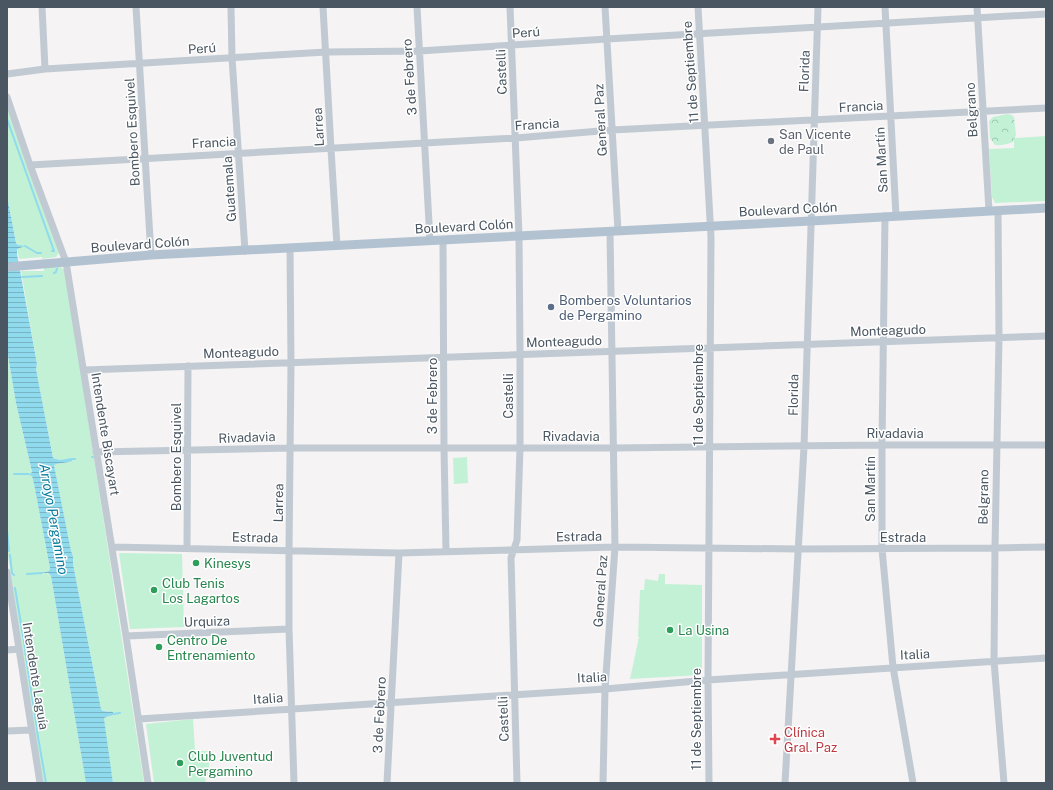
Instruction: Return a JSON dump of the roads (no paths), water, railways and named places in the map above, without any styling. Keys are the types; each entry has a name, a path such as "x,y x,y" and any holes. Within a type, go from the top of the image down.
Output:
{"main road":[{"path":"989,211 1046,208"},
{"name":"Boulevard Colón","path":"7,267 151,255 614,232 989,211"}],"street":[{"path":"42,7 45,69"},
{"name":"Bombero Esquivel","path":"136,7 151,255"},
{"name":"Guatemala","path":"230,7 245,250"},
{"name":"Larrea","path":"323,7 337,246"},
{"name":"3 de Febrero","path":"417,7 430,241"},
{"name":"Castelli","path":"510,7 519,236 520,448 517,540 510,558 517,783"},
{"name":"General Paz","path":"603,783 605,689 615,547 612,351 614,232 612,130 605,7"},
{"name":"11 de Septiembre","path":"698,7 711,237 708,680 709,783"},
{"name":"Florida","path":"785,783 804,447 818,7"},
{"name":"San Martín","path":"885,7 896,216"},
{"name":"Belgrano","path":"977,7 989,211"},
{"name":"Perú","path":"7,74 45,69 326,52 419,51 512,44 1046,14"},
{"name":"Intendente Biscayart","path":"7,96 30,165 66,262 148,783"},
{"name":"Francia","path":"30,165 146,157 331,149 516,138 612,130 1046,108"},
{"name":"Belgrano","path":"998,210 999,338 996,446 994,661 1004,783"},
{"name":"San Martín","path":"885,216 882,549 893,667 914,783"},
{"name":"3 de Febrero","path":"443,240 446,551"},
{"name":"Larrea","path":"290,248 291,448 289,629 294,783"},
{"name":"Monteagudo","path":"84,370 1046,336"},
{"name":"Bombero Esquivel","path":"187,548 188,366"},
{"name":"Rivadavia","path":"96,452 291,448 710,448 882,445 1046,445"},
{"name":"Estrada","path":"112,547 399,553 615,547 709,549 882,549 1046,547"},
{"name":"3 de Febrero","path":"387,783 399,553"},
{"name":"Intendente Laguía","path":"7,572 40,783"},
{"name":"Urquiza","path":"126,636 289,629"},
{"path":"7,650 20,649"},
{"name":"Italia","path":"139,719 291,708 605,689 708,680 1046,658"},
{"path":"7,732 32,730"}],"water":[{"name":"Arroyo Pergamino","path":"7,196 16,243 18,245 25,246 17,249 17,254 37,364 36,369 53,458 60,460 72,458 72,461 54,465 73,556 73,564 101,709 103,711 113,712 113,715 104,719 113,783 86,783 51,576 48,573 42,573 49,571 50,568 34,484 32,476 29,475 32,472 16,403 7,350"}],"waterway":[{"path":"7,119 54,251 52,251"},
{"path":"25,246 37,253 41,253"},
{"path":"54,273 57,269"},
{"path":"22,277 42,276"},
{"path":"14,474 29,474"},
{"path":"7,530 9,551"},
{"path":"10,555 12,573 14,575"},
{"path":"27,574 42,573"},
{"path":"15,588 25,648"},
{"path":"25,650 37,729"},
{"path":"113,714 120,713"},
{"path":"37,731 46,783"}],"place":[{"name":"San Vicente de Paul","path":"771,141"},
{"name":"Bomberos Voluntarios de Pergamino","path":"551,307"},
{"name":"Kinesys","path":"196,563"},
{"name":"Club Tenis Los Lagartos","path":"154,590"},
{"name":"La Usina","path":"670,630"},
{"name":"Centro De Entrenamiento","path":"159,647"},
{"name":"Clínica Gral. Paz","path":"775,739"},
{"name":"Club Juventud Pergamino","path":"180,763"}]}
